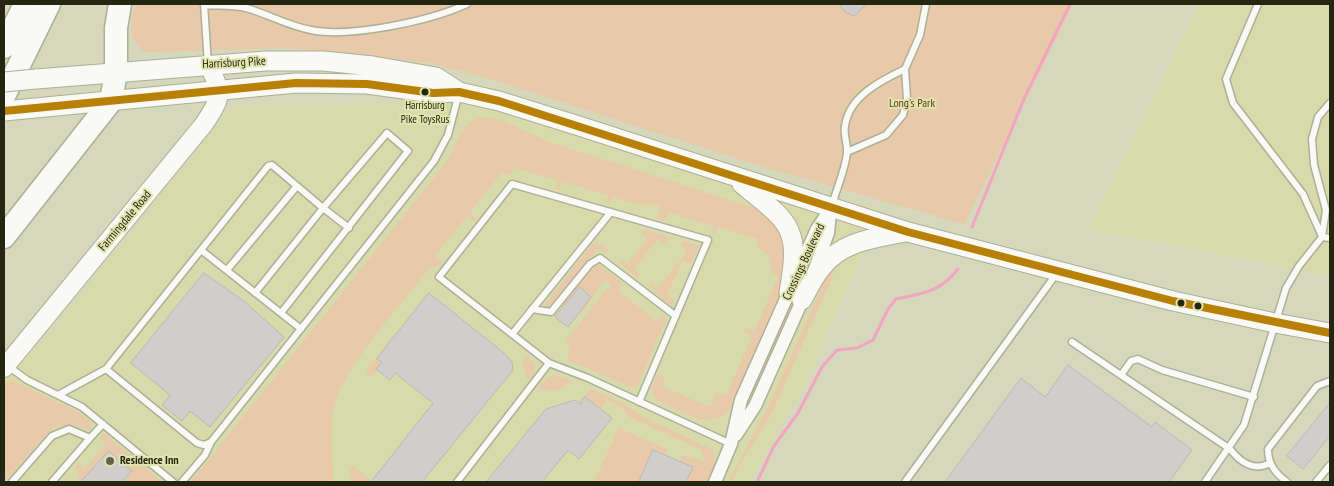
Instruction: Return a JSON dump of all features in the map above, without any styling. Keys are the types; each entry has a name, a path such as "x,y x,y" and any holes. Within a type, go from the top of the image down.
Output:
{"highway":[{"path":"4,47 25,4"},
{"path":"4,96 49,4"},
{"path":"4,238 111,101 116,72 116,28 120,4"}],"main road":[{"name":"Harrisburg Pike","path":"13,110 220,90 295,72 348,63 400,70 436,77 460,92 569,123 908,232 1058,272 1275,323 1330,333"},
{"name":"Harrisburg Pike","path":"4,82 208,65 295,72"},
{"path":"734,177 777,213 789,227 794,246 796,296"},
{"path":"796,296 833,255 847,246 868,239 908,232"}],"street":[{"path":"208,65 220,90"},
{"name":"Farmingdale Road","path":"5,367 196,135 211,114 220,90"},
{"name":"Crossings Boulevard","path":"715,482 731,444 741,400 828,233 830,208"}],"lane":[{"path":"208,65 204,5 238,6 307,29 348,32 372,29 446,12 467,4"},
{"path":"847,152 879,139 903,115 907,99 905,69 920,34 926,4"},
{"path":"1258,4 1226,79 1233,103 1303,194 1322,237"},
{"path":"830,208 847,152 845,124 855,105 873,86 905,69"},
{"path":"182,482 205,455 210,442 437,156 448,135 460,92"},
{"path":"1205,482 1230,449 1244,425 1254,397 1282,298 1292,277 1322,237 1326,210 1314,165 1312,139 1318,117 1330,103"},
{"path":"255,292 387,133 408,151 281,313"},
{"path":"60,394 106,369 268,166 272,165 349,228"},
{"path":"640,402 708,240 512,184 439,276 549,363 731,444"},
{"path":"227,270 297,186"},
{"path":"513,334 611,212"},
{"path":"1322,237 1330,238"},
{"path":"201,250 301,329"},
{"path":"532,309 544,313 551,312 594,260 602,258 676,316"},
{"path":"905,482 1058,272"},
{"path":"1072,342 1230,449 1237,459 1247,465 1264,466 1270,464"},
{"path":"1121,376 1131,361 1138,359 1162,370 1254,397"},
{"path":"457,482 549,363"},
{"path":"5,367 82,407 173,482"},
{"path":"106,369 197,443 204,445 210,442"},
{"path":"1287,482 1277,475 1270,464 1268,449 1317,386 1330,381"},
{"path":"52,482 103,424"},
{"path":"12,482 52,436 69,429 90,438"},
{"path":"1316,482 1330,465"}],"shaded area":[{"path":"1199,4 1330,4 1330,276 1089,229"},
{"path":"499,101 642,147 882,210 802,390 749,482 4,482 4,363 17,347 40,345 234,105"}],"green space":[{"name":"Long's Park","path":"135,4 1073,4 964,224 767,168 480,76 429,63 290,48 145,52 132,36 131,24"},
{"path":"489,117 508,123 549,142 763,211 787,236 783,286 730,409 722,416 713,419 695,417 657,400 653,394 653,386 656,377 661,375 665,379 663,387 710,407 716,393 726,396 752,336 744,330 746,328 754,331 779,276 771,272 771,260 767,254 757,248 758,239 718,227 713,235 713,226 668,212 666,219 662,221 657,218 661,206 646,203 645,206 613,197 608,204 608,195 563,182 559,190 556,189 558,180 514,168 510,176 502,172 470,212 476,220 473,221 467,216 435,256 441,261 441,265 429,269 375,335 349,373 334,406 331,434 333,482 191,482 446,163 461,132 472,121"},
{"path":"644,229 669,237 664,244 657,240 634,269 640,275 637,278 619,262 621,260 628,264 648,238 642,233"},
{"path":"595,241 609,250 609,253 598,248 551,308 546,308 546,303"},
{"path":"683,241 699,246 691,263 682,261 667,295 675,300 671,305 649,286 652,284 658,288 687,252 681,246"},
{"path":"814,248 816,249 750,401 749,400"},
{"path":"599,265 622,283 618,291 656,321 663,315 666,319 639,383 634,388 567,360 570,346 566,341 607,289 612,286 606,281 602,283 580,315 578,313 591,297 580,288 566,305 563,303 592,267"},
{"path":"831,266 833,275 771,415 731,482 728,482 768,408"},
{"path":"399,327 377,358 382,362 376,369 378,371 370,377 366,371"},
{"path":"525,353 535,365 534,375 529,381 523,366"},
{"path":"554,375 572,381 557,391 539,389 547,378"},
{"path":"11,380 80,413 89,420 92,426 89,430 72,424 53,427 4,482 4,382"},
{"path":"592,389 618,401 651,421 708,447 714,455 714,464 707,482 686,482 693,467 680,461 682,455 705,461 700,449 629,417 620,407 607,400 600,409 585,397 580,404 577,402"},
{"path":"619,428 668,450 666,455 653,450 639,482 594,482"},
{"path":"103,434 162,482 127,482 124,480 132,471 109,451 81,482 74,482 80,475 74,467 79,464 85,469 106,444 100,438"},
{"path":"353,466 375,482 352,482 349,472"}],"building":[{"path":"840,4 867,4 854,16 845,12"},
{"path":"204,273 245,302 284,337 210,427 190,411 182,421 162,405 170,395 131,363"},
{"path":"580,287 591,297 568,327 555,317"},
{"path":"429,293 504,353 512,362 513,370 422,482 371,482 433,403 395,373 390,380 376,369 382,362 377,359"},
{"path":"1068,365 1152,427 1155,422 1192,450 1169,482 945,482 1021,378 1045,397"},
{"path":"585,397 612,418 579,459 568,450 542,482 486,482 546,409 575,400 580,404"},
{"path":"1330,403 1330,436 1303,469 1287,456"},
{"path":"653,450 693,467 686,482 639,482"},
{"name":"Residence Inn","path":"109,451 132,471 122,482 81,482"}],"waterway":[{"path":"972,227 1024,99 1070,4"},
{"path":"757,482 774,446 798,413 822,367 837,350 857,348 873,340 888,309 896,299 923,293 938,287 945,283 958,269"}],"transit line":[{"path":"4,111 296,83 367,84 433,93 459,92 499,101 908,232 1173,301 1330,333"}],"place":[{"name":"Harrisburg Pike ToysRus","path":"425,92"},
{"name":"Residence Inn","path":"110,461"}]}
